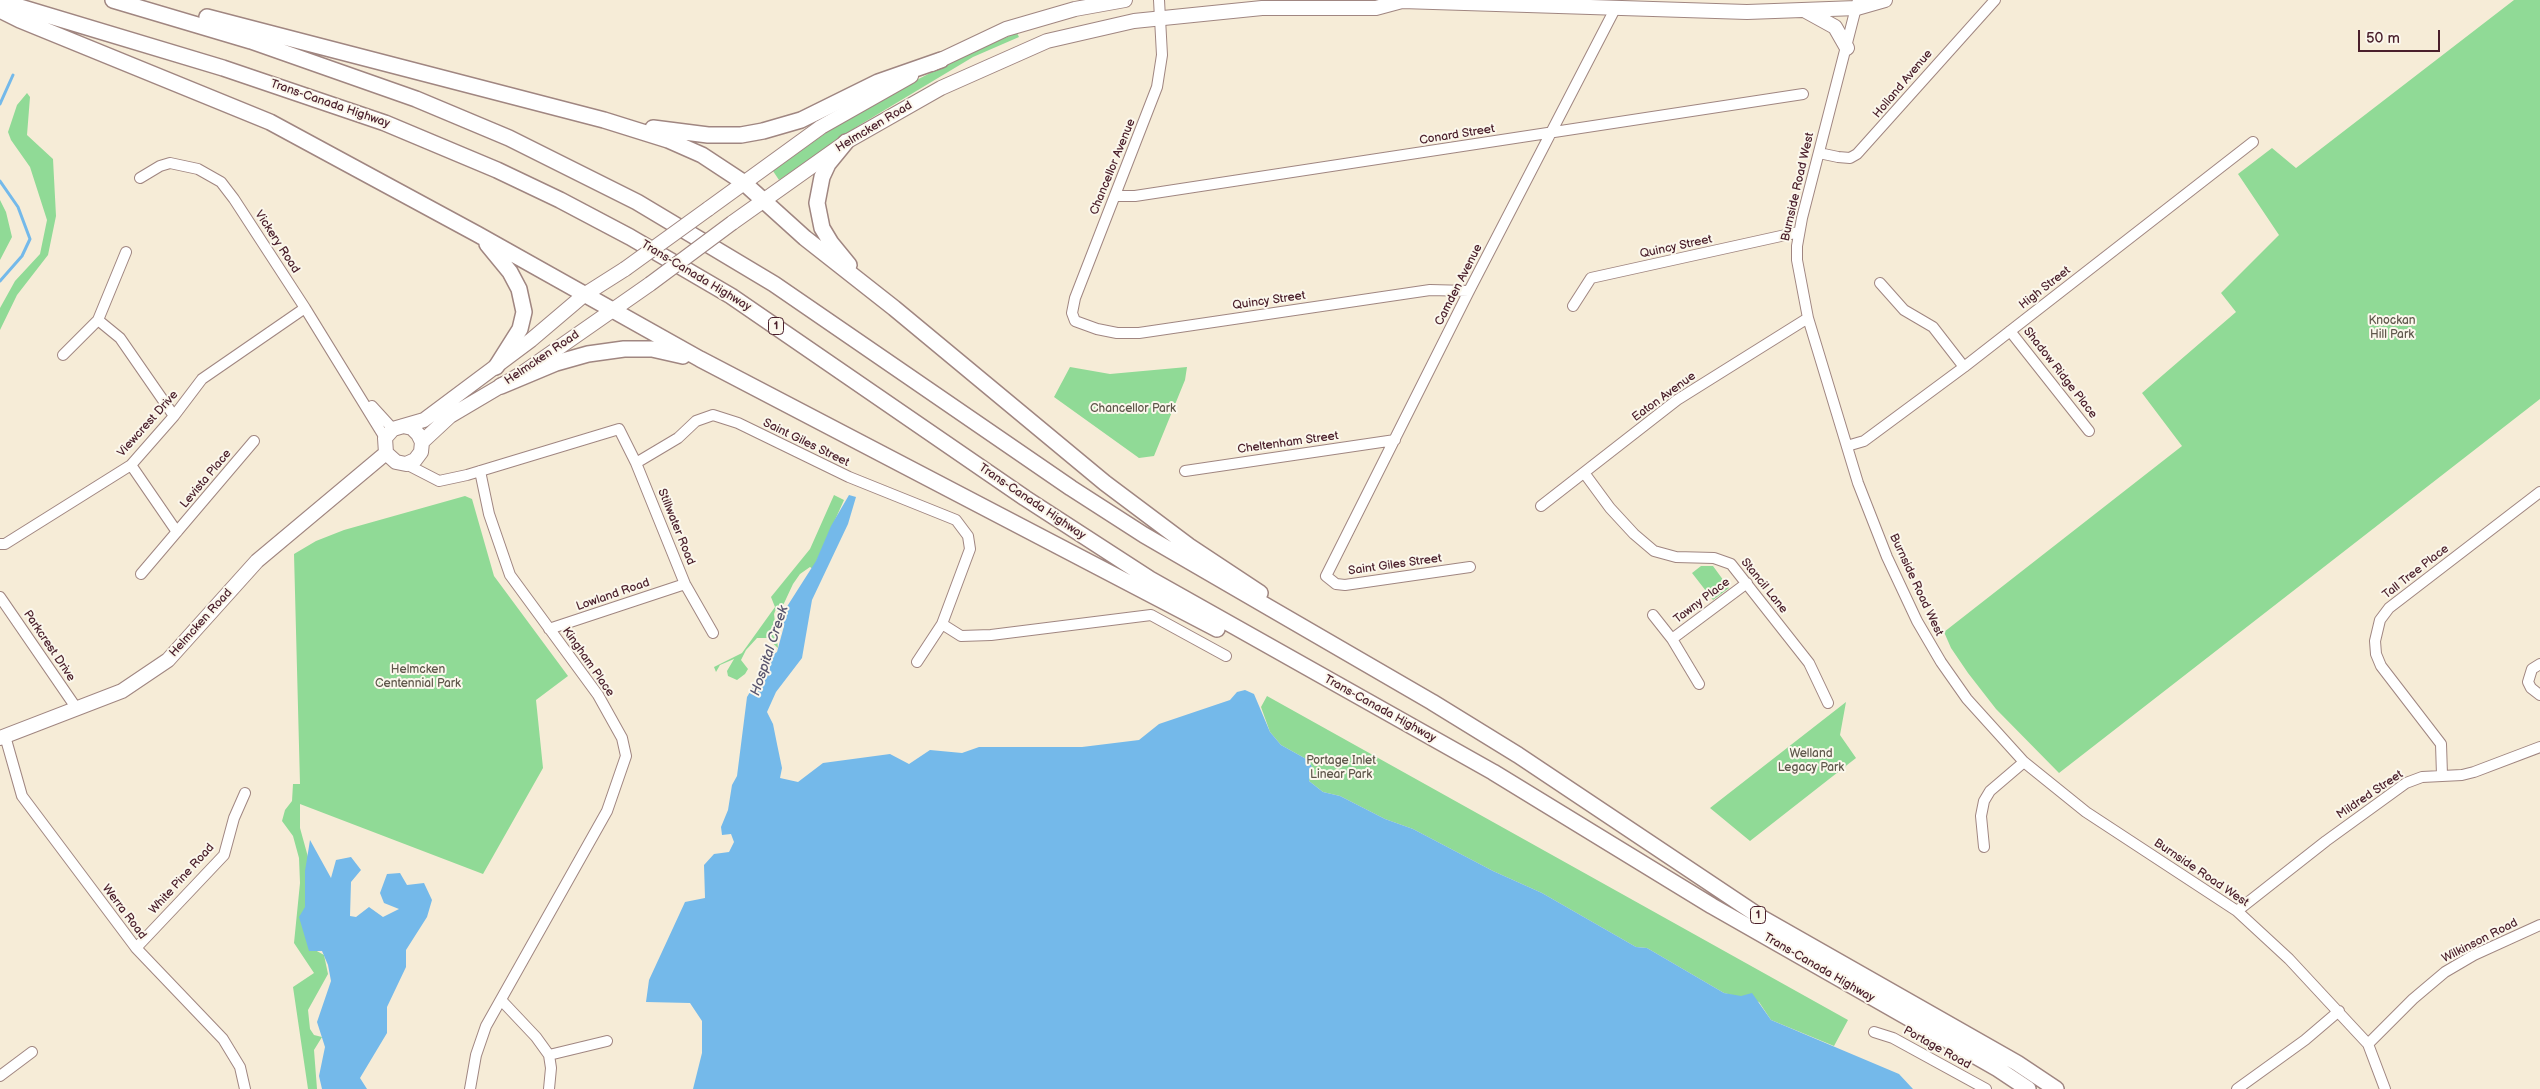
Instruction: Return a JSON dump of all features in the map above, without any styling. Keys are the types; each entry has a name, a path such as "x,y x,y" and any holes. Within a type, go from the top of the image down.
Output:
{"highway":[{"name":"Trans-Canada Highway","path":"113,0 251,41 416,98 509,138 637,202 774,284 1063,483 1144,535 1432,702 1518,755 1762,918 2010,1058 2056,1089"},
{"path":"124,0 193,14 604,120 685,146 716,163 743,182 762,201 853,277 894,308 1069,454 1189,546 1257,591 1377,659 1432,702"},
{"name":"Trans-Canada Highway","path":"0,1 223,68 328,102 436,143 560,200 630,237 731,296 1025,498 1150,578 1493,772 1712,906 1998,1069 2028,1089"},
{"path":"0,10 20,20 270,122 477,234 700,360 1255,650 1449,758 1493,772"},
{"path":"604,120 708,135 725,136 763,131 801,120 878,82 941,60"},
{"path":"846,142 828,164 822,177 818,189 818,216 831,243 847,262 894,308"},
{"path":"477,234 510,272 520,289 523,305 524,312 520,328 496,367"},
{"path":"501,386 556,364 588,354 624,349 652,349 700,360"}],"main road":[{"name":"Helmcken Road","path":"394,431 424,420 496,367 584,295 625,269 821,127 873,95 1006,29 1075,9 1125,0"},
{"name":"Helmcken Road","path":"422,442 450,416 501,386 650,284 762,201 846,142 941,88 1047,41 1160,18 1291,7 1376,8 1400,1 1747,12 1806,11 1885,0"},
{"path":"1806,11 1834,27 1847,48"},
{"path":"412,428 422,442 421,452 410,462 389,457 394,431 412,428"},
{"name":"Helmcken Road","path":"3,737 122,691 168,660 257,561 307,517 389,457"}],"street":[{"name":"Chancellor Avenue","path":"1075,321 1072,313 1075,298 1158,87 1162,55 1159,0"},
{"name":"Holland Avenue","path":"1819,153 1850,158 1857,154 1994,0"},
{"name":"Burnside Road West","path":"1858,4 1799,232 1796,260 1808,318 1847,446 1866,505 1887,557 1929,643 1967,699 2024,762 2086,812 2236,911 2289,959 2368,1044 2384,1089"},
{"name":"Camden Avenue","path":"1326,576 1469,291 1616,7"},
{"name":"Conard Street","path":"1115,196 1135,196 1803,94"},
{"name":"High Street","path":"1847,446 1864,440 1964,367 2253,142"},
{"name":"Vickery Road","path":"140,178 160,166 170,163 198,169 221,182 234,198 359,392 394,431"},
{"name":"Quincy Street","path":"1574,306 1591,278 1799,232"},
{"path":"63,355 98,320 126,252"},
{"path":"1880,283 1904,310 1934,327 1964,367"},
{"name":"Quincy Street","path":"1075,321 1097,329 1117,333 1138,333 1430,290 1469,291"},
{"name":"Viewcrest Drive","path":"0,544 6,544 131,465 174,416 202,379 305,308"},
{"name":"Eaton Avenue","path":"1542,506 1677,400 1808,318"},
{"path":"98,320 120,338 174,416"},
{"name":"Shadow Ridge Place","path":"2010,331 2089,431"},
{"name":"Saint Giles Street","path":"636,463 671,443 696,421 713,415 738,423 848,478 956,520 968,536 970,549 942,624"},
{"name":"Stillwater Road","path":"480,471 619,429 636,463 685,584 713,633"},
{"name":"Cheltenham Street","path":"1185,471 1395,440"},
{"name":"Levista Place","path":"141,574 254,441"},
{"path":"410,462 439,481 480,471"},
{"name":"Levista Place","path":"131,465 177,532"},
{"name":"Kingham Place","path":"470,1089 480,1043 486,1026 502,1001 607,811 626,756 622,738 598,694 510,575 489,514 480,471"},
{"name":"Stancil Lane","path":"1585,474 1610,508 1634,534 1654,551 1676,557 1705,557 1723,560 1731,564 1809,663 1828,703"},
{"name":"Tall Tree Place","path":"2442,775 2441,744 2381,666 2376,654 2375,641 2378,624 2389,608 2540,492"},
{"name":"Saint Giles Street","path":"1326,576 1336,584 1345,585 1470,567"},
{"name":"Tawny Place","path":"1672,639 1746,583"},
{"name":"Lowland Road","path":"549,629 685,584"},
{"name":"Parkcrest Drive","path":"0,597 77,709"},
{"path":"917,662 942,624 961,636 991,635 1151,615 1226,656"},
{"name":"Tawny Place","path":"1653,615 1672,639 1699,684"},
{"path":"2540,664 2532,669 2528,682 2531,688 2540,694"},
{"name":"Werra Road","path":"3,737 22,796 136,948 223,1039 240,1067 245,1089"},
{"name":"Mildred Street","path":"2236,911 2250,898 2394,790 2422,777 2462,775 2474,772 2540,746"},
{"path":"1984,848 1981,816 1984,801 1990,791 2024,762"},
{"name":"White Pine Road","path":"136,948 224,855 234,818 245,793"},
{"name":"Wilkinson Road","path":"2368,1044 2413,999 2445,972 2474,955 2540,925"},
{"path":"502,1001 536,1037 549,1055 551,1068 549,1089"},
{"path":"2237,1089 2305,1040 2339,1011"},
{"name":"Portage Road","path":"1874,1032 1894,1038 1986,1089"},
{"path":"549,1055 607,1042"},
{"path":"0,1076 32,1052"}],"green space":[{"name":"Knockan Hill Park","path":"2514,0 2540,0 2540,399 2059,773 1996,709 1951,648 1944,632 2182,446 2142,393 2236,312 2221,293 2279,235 2238,174 2272,148 2296,168"},
{"path":"1017,33 1019,37 973,57 858,126 779,180 773,171 837,125 903,87 973,51"},
{"path":"27,93 30,97 27,135 53,159 56,216 48,255 17,295 0,330 0,308 15,281 40,254 47,220 30,167 11,140 8,132 17,105"},
{"path":"0,200 6,212 12,237 0,260"},
{"name":"Chancellor Park","path":"1070,367 1110,374 1187,367 1185,380 1154,456 1139,458 1054,397"},
{"path":"834,495 844,500 813,569 810,567 800,574 793,584 779,614 776,609 774,614 778,648 767,638 757,638 746,650 741,660 748,669 745,674 737,680 728,676 727,671 734,659 720,665 716,672 714,667 742,653 775,607 771,597 810,549"},
{"name":"Helmcken Centennial Park","path":"465,496 472,499 494,576 568,676 536,700 543,768 483,874 300,804 300,828 308,857 315,950 324,955 328,974 308,1010 310,1029 314,1035 322,1037 314,1050 317,1089 308,1089 293,987 314,973 294,943 300,883 299,858 293,836 282,821 285,810 292,801 293,784 300,784 294,554 316,541 344,530"},
{"path":"1701,566 1713,566 1729,588 1713,600 1692,573"},
{"name":"Portage Inlet Linear Park","path":"1267,696 1848,1020 1834,1046 1771,1020 1759,1002 1724,993 1647,948 1636,947 1542,893 1493,871 1413,829 1385,819 1340,796 1323,792 1309,781 1312,767 1308,760 1281,745 1270,732 1261,707"},
{"name":"Welland Legacy Park","path":"1846,702 1840,735 1856,758 1750,841 1710,808"}],"water":[{"path":"849,495 856,497 848,524 812,600 802,658 776,692 767,712 773,724 782,768 780,778 798,782 823,763 890,754 909,764 930,750 962,753 979,747 1082,747 1139,740 1159,724 1230,700 1237,692 1245,690 1254,694 1270,732 1281,745 1308,760 1312,767 1309,781 1323,792 1340,796 1385,819 1413,829 1493,871 1542,893 1636,947 1647,948 1724,993 1741,996 1752,993 1771,1020 1899,1074 1913,1089 693,1089 702,1053 702,1021 690,1003 646,1002 649,980 685,902 705,898 704,865 714,854 729,852 734,842 731,834 722,835 721,827 728,810 732,785 737,776 747,697 772,655 777,652 784,626 781,616 816,561 831,526"},
{"path":"310,840 331,878 336,860 351,857 361,870 351,882 350,916 356,917 369,907 383,917 399,909 384,903 380,893 387,874 400,873 407,885 424,883 432,900 427,917 406,950 406,967 387,1007 387,1033 360,1078 367,1089 322,1089 319,1076 325,1047 317,1022 331,981 328,965 322,951 309,951 299,917 305,907 305,871"}],"waterway":[{"path":"0,104 13,75"},
{"path":"0,181 18,207 30,239 22,256 0,281"}],"water label":[{"name":"Hospital Creek","path":"770,651"}]}
